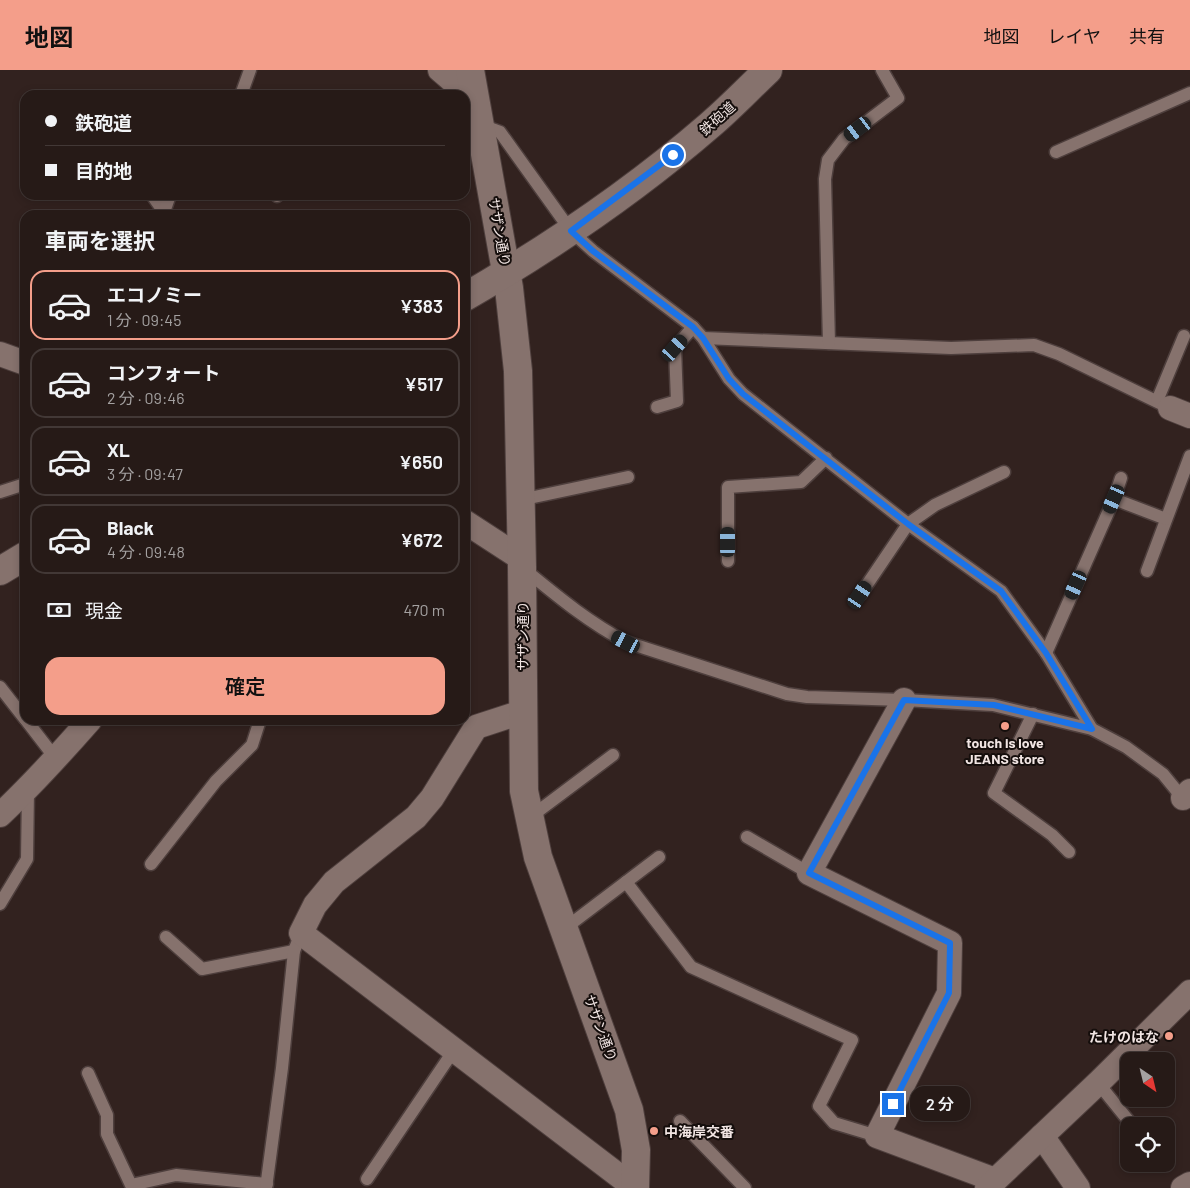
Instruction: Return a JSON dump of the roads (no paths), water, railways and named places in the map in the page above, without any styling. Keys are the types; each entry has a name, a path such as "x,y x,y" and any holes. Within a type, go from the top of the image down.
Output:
{"street":[{"path":"440,70 458,90"},
{"name":"サザン通り","path":"470,70 507,273 518,372 522,563 522,712 524,791 528,819 538,856 629,1110 636,1150 635,1188"},
{"name":"鉄砲道","path":"470,294 507,273 571,231 648,176 711,125 768,70"},
{"path":"470,104 478,113"},
{"path":"0,354 20,361"},
{"path":"471,532 522,563"},
{"path":"0,571 20,559"},
{"path":"904,700 809,873 950,943 949,993 877,1136 991,1184 1098,1083 1120,1066"},
{"path":"522,712 476,727 416,817 334,882 315,905 297,942 454,1050 635,1188"},
{"path":"0,815 28,790 86,725"},
{"path":"1138,1052 1188,998"},
{"path":"1042,1136 1078,1188"},
{"path":"1183,1188 1190,1184"}],"lane":[{"path":"243,90 250,70"},
{"path":"828,343 825,179 828,160 844,139 898,98 882,70"},
{"path":"1056,152 1190,93"},
{"path":"478,113 500,132 571,231 593,251 693,327 703,338 729,379 743,394 908,524 1001,591 1046,653 1092,729"},
{"path":"657,407 678,400 675,348 693,327"},
{"path":"703,338 951,348 1034,345 1059,354 1172,408 1184,336"},
{"path":"1147,572 1190,456"},
{"path":"728,561 728,487 801,482 826,458"},
{"path":"860,595 908,524 935,505 1004,472"},
{"path":"520,500 628,477"},
{"path":"1046,653 1114,499 1121,478"},
{"path":"0,492 20,486"},
{"path":"1114,499 1166,519"},
{"path":"522,563 578,613 606,632 626,642 787,694 807,697 994,705 1092,729 1126,747 1163,774 1188,798"},
{"path":"0,687 20,713"},
{"path":"1033,714 994,793 1052,836 1069,852"},
{"path":"29,725 56,759"},
{"path":"151,864 216,781 252,745 258,725"},
{"path":"528,819 613,755"},
{"path":"0,904 27,858 28,790"},
{"path":"747,837 809,873"},
{"path":"564,929 659,857"},
{"path":"626,882 692,967 852,1040 819,1106 834,1123 877,1136"},
{"path":"88,1073 107,1115 107,1134 131,1185 176,1175 267,1186 297,942 202,969 166,937"},
{"path":"368,1179 454,1050"},
{"path":"1098,1083 1126,1117"},
{"path":"680,1121 745,1188"}],"place":[{"name":"touch is love JEANS store","path":"1005,726"},
{"name":"たけのはな","path":"1169,1036"},
{"name":"中海岸交番","path":"654,1131"}]}
